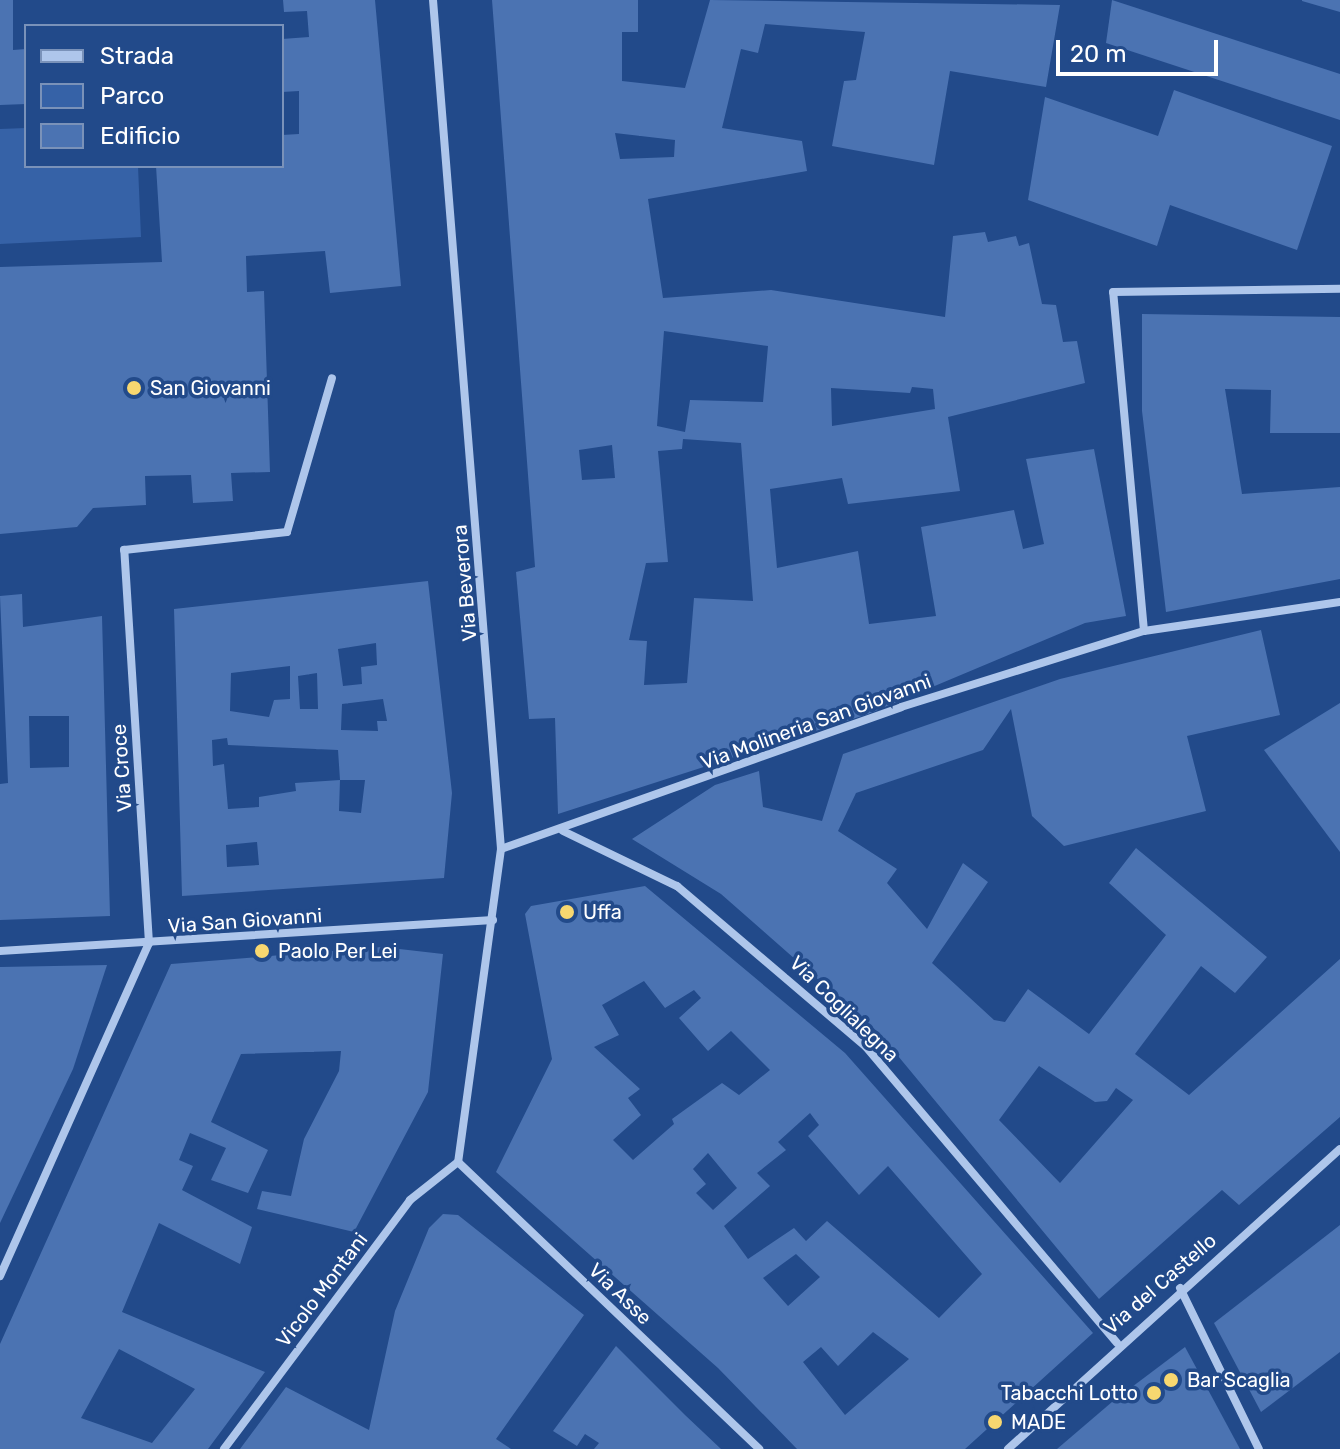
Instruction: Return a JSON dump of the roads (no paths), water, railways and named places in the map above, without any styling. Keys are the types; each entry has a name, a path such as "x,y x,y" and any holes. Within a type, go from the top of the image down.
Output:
{"street":[{"name":"Via Beverora","path":"433,0 501,849 458,1162"},
{"path":"1144,631 1113,292 1340,289"},
{"name":"Via Croce","path":"0,1276 149,943 124,550 287,532 332,378"},
{"name":"Via Molineria San Giovanni","path":"501,849 563,831 901,707 1144,631 1340,602"},
{"name":"Via Coglialegna","path":"563,831 677,886 866,1047 1117,1343"},
{"name":"Via San Giovanni","path":"0,951 493,920"},
{"name":"Via del Castello","path":"1008,1449 1117,1343 1340,1149"},
{"name":"Vicolo Montani","path":"224,1449 410,1200 458,1162"},
{"name":"Via Asse","path":"458,1162 759,1449"},
{"path":"1180,1288 1259,1449"}],"place":[{"name":"San Giovanni","path":"134,388"},
{"name":"Uffa","path":"567,912"},
{"name":"Paolo Per Lei","path":"262,951"},
{"name":"Bar Scaglia","path":"1171,1380"},
{"name":"Tabacchi Lotto","path":"1154,1393"},
{"name":"MADE","path":"995,1422"}]}
